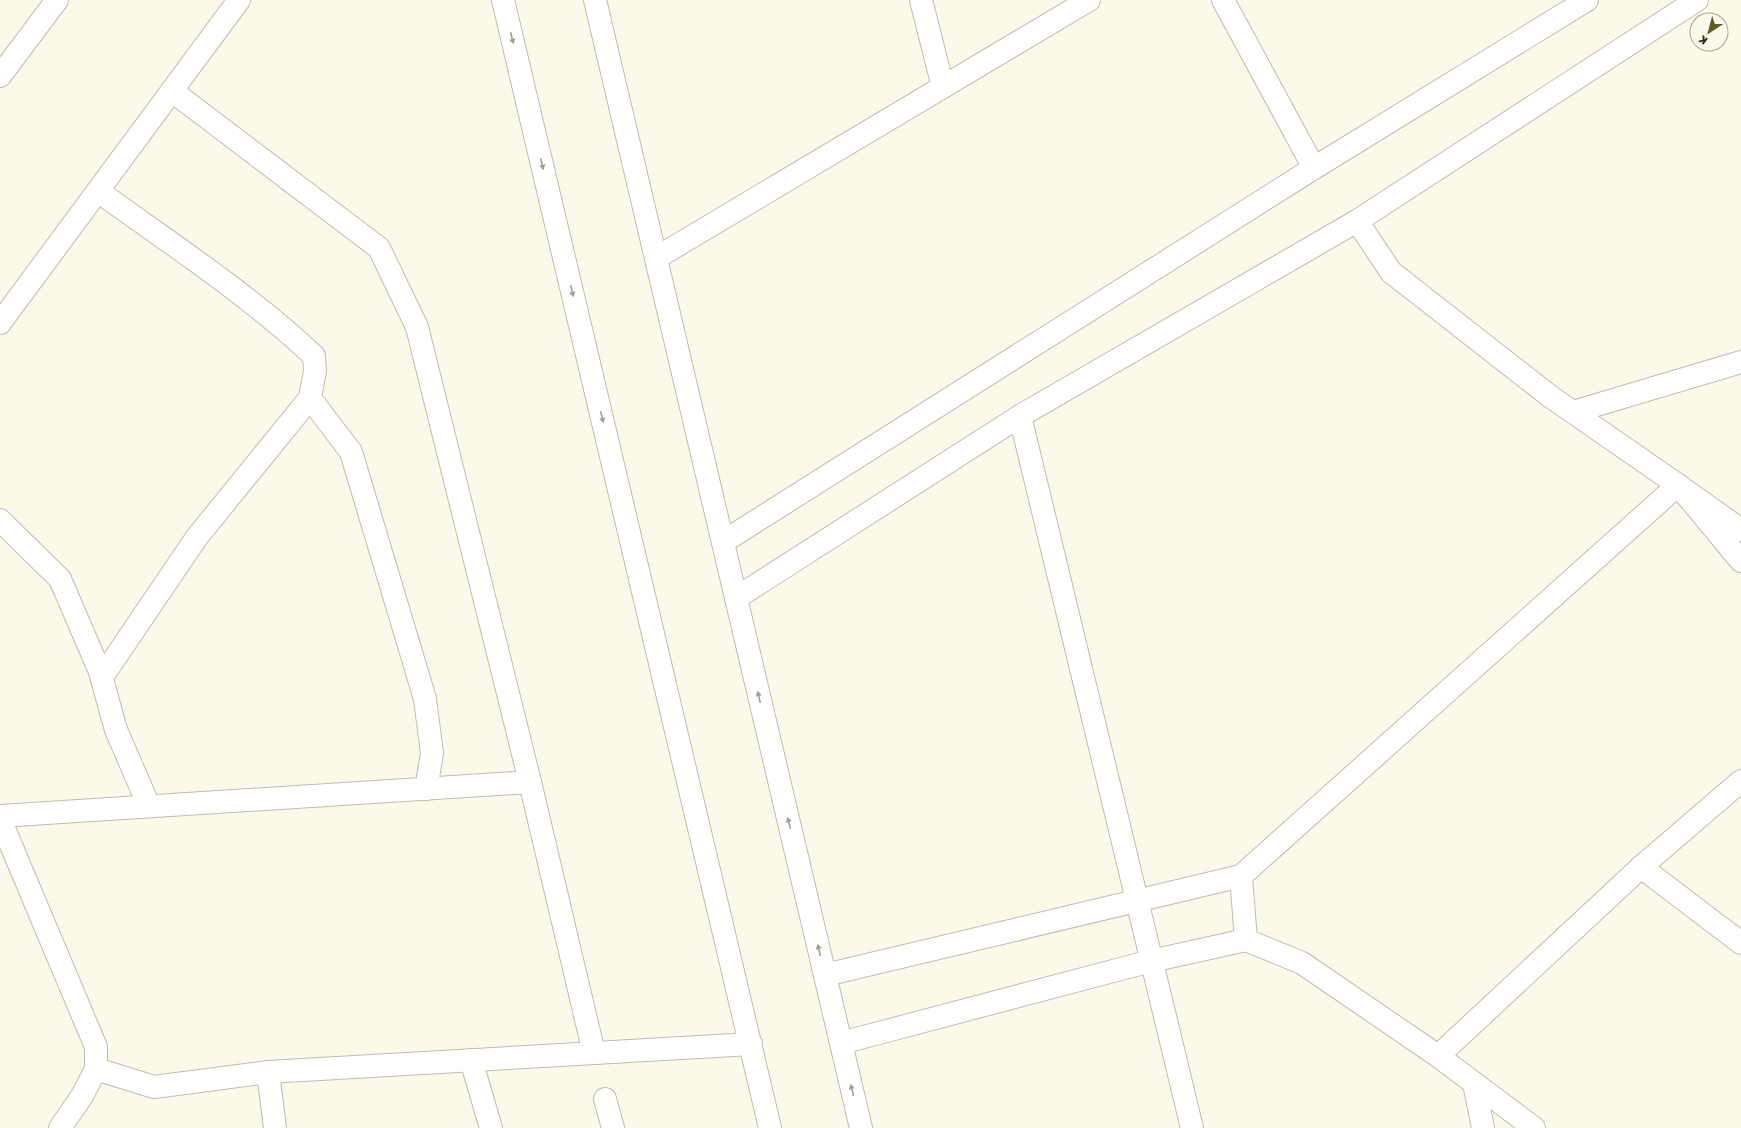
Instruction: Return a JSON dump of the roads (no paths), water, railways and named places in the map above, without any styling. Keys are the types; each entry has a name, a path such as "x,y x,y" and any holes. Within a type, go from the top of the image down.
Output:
{"street":[{"path":"0,76 57,0"},
{"path":"0,323 239,0"},
{"path":"503,0 770,1128"},
{"path":"595,0 861,1128"},
{"path":"921,0 943,87"},
{"path":"656,258 1089,0"},
{"path":"1223,0 1314,168"},
{"path":"723,542 1314,168 1587,0"},
{"path":"736,598 1020,416 1357,221 1696,0"},
{"path":"172,91 379,248 418,327 530,782 594,1053"},
{"path":"98,191 176,246 270,317 314,356 314,370 310,398 197,537 102,677"},
{"path":"1357,221 1391,272 1573,412 1741,530"},
{"path":"1573,412 1741,362"},
{"path":"310,398 351,452 425,699 432,753 426,789"},
{"path":"1020,416 1192,1128"},
{"path":"1678,485 1741,561"},
{"path":"825,975 1241,876 1678,485"},
{"path":"0,520 60,579 102,677 116,730 149,806"},
{"path":"0,816 530,782"},
{"path":"1438,1056 1641,866 1741,782"},
{"path":"0,819 96,1047 96,1069 82,1096 60,1128"},
{"path":"1641,866 1741,943"},
{"path":"1241,876 1246,940"},
{"path":"841,1043 1151,961 1246,940 1302,963 1438,1056 1534,1128"},
{"path":"96,1069 154,1087 268,1072 751,1044"},
{"path":"471,1060 491,1128"},
{"path":"268,1072 275,1128"},
{"path":"1474,1082 1483,1128"},
{"path":"605,1099 613,1128"}]}
